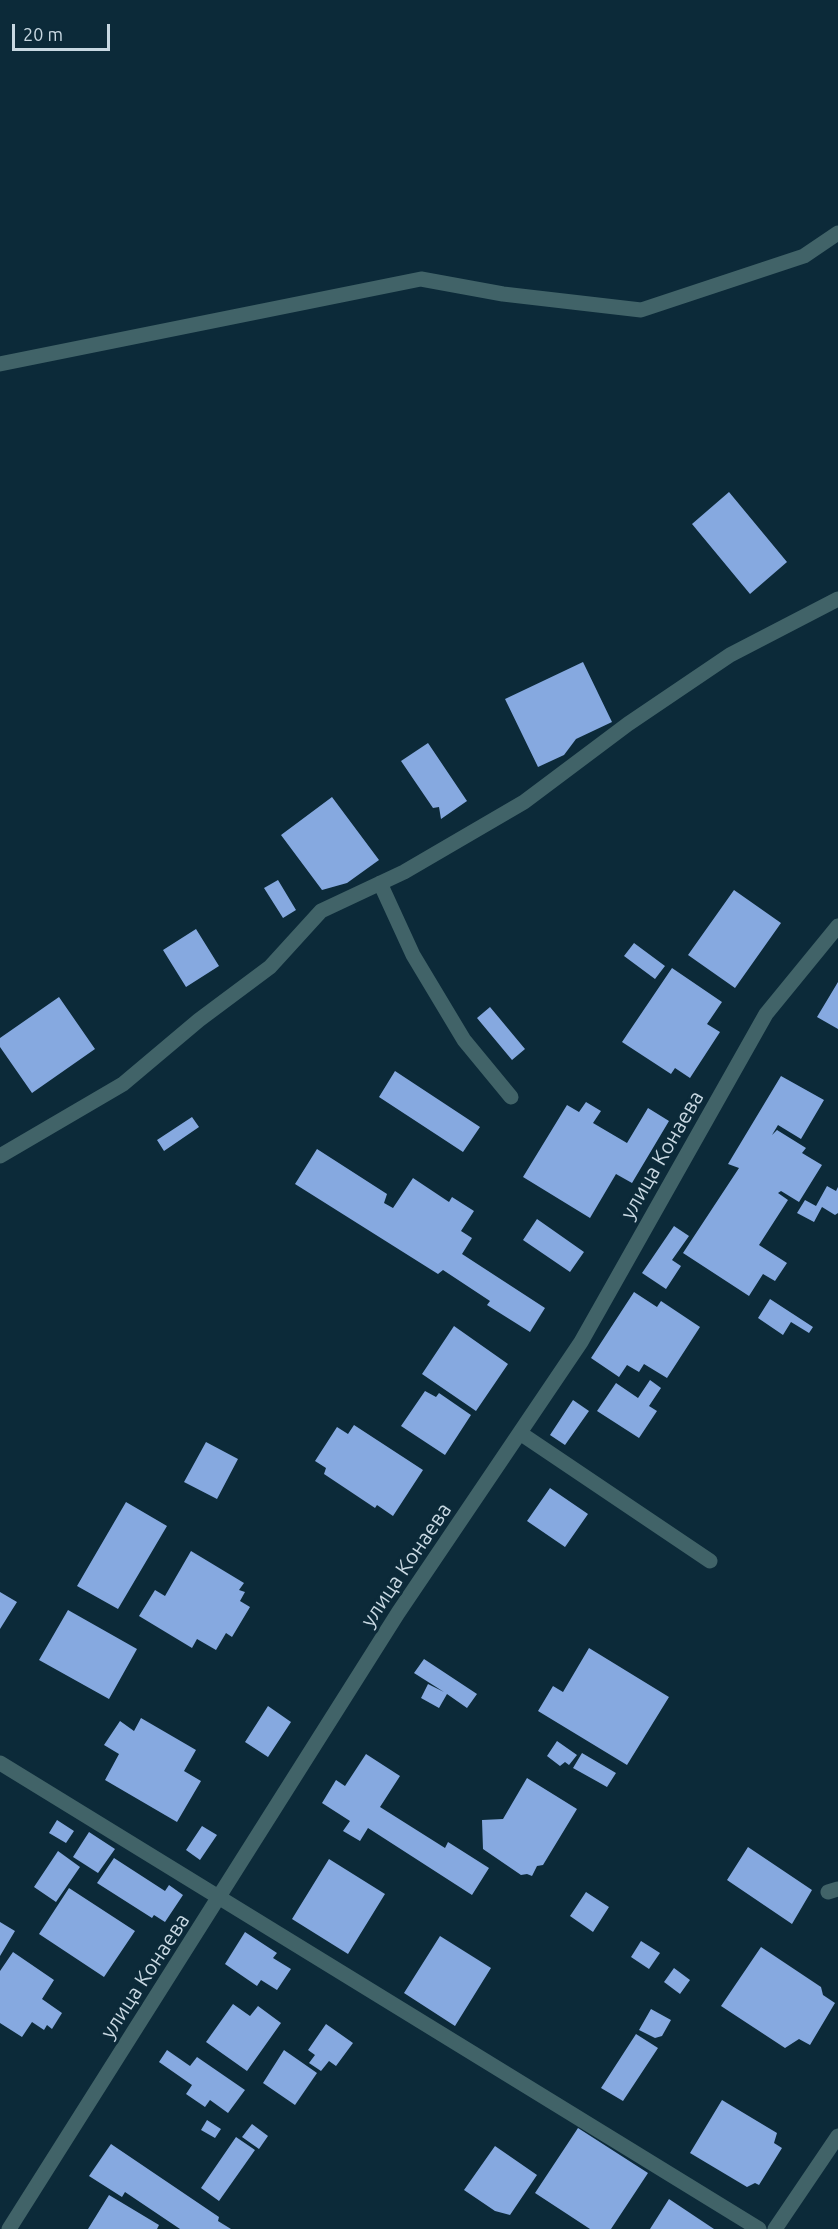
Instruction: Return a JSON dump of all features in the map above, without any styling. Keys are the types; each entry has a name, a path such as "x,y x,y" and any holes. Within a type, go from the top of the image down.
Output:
{"street":[{"path":"0,364 421,279 503,294 641,310 804,256 838,233"},
{"path":"0,1156 123,1084 199,1020 270,967 321,911 380,883 524,802 628,724 730,656 838,599"},
{"path":"380,883 413,955 464,1040 511,1097"},
{"name":"улица Конаева","path":"9,2229 221,1897 398,1613 580,1342 766,1014 838,926"},
{"path":"520,1433 710,1561"},
{"path":"0,1763 759,2229"},
{"path":"775,2229 838,2136"}],"building":[{"path":"729,492 787,562 750,594 692,524"},
{"path":"583,662 612,722 576,739 564,755 538,767 505,699"},
{"path":"428,743 467,801 441,819 439,807 433,808 401,761"},
{"path":"332,797 379,860 347,883 322,890 281,835"},
{"path":"278,880 296,910 283,918 264,888"},
{"path":"734,890 781,923 735,988 688,955"},
{"path":"196,929 219,966 186,987 163,950"},
{"path":"634,943 665,966 655,979 624,956"},
{"path":"672,968 722,1002 707,1024 720,1032 690,1078 675,1068 671,1074 622,1042"},
{"path":"838,982 838,1029 817,1017"},
{"path":"59,997 95,1049 32,1093 0,1047 0,1038"},
{"path":"490,1007 525,1049 512,1060 477,1018"},
{"path":"395,1071 480,1127 463,1152 379,1097"},
{"path":"781,1076 824,1100 801,1139 778,1125 772,1135 777,1130 806,1148 802,1153 822,1165 799,1202 781,1191 778,1193 788,1200 759,1245 787,1263 775,1281 763,1274 749,1296 683,1253 739,1168 728,1164"},
{"path":"586,1102 601,1111 593,1123 627,1143 648,1108 669,1121 632,1183 616,1174 590,1218 523,1177 567,1105 579,1112"},
{"path":"192,1117 199,1127 164,1151 157,1140"},
{"path":"317,1149 387,1194 384,1203 393,1208 413,1178 449,1202 452,1197 474,1211 461,1231 472,1238 462,1254 545,1308 530,1332 487,1305 490,1301 443,1270 438,1274 295,1184"},
{"path":"827,1186 836,1191 838,1187 838,1213 835,1215 822,1207 814,1222 797,1213 805,1200 816,1206"},
{"path":"537,1219 584,1252 570,1272 523,1240"},
{"path":"674,1226 689,1236 672,1260 681,1266 666,1289 642,1273"},
{"path":"634,1292 657,1307 661,1301 700,1327 667,1378 644,1364 639,1372 627,1365 619,1377 591,1358"},
{"path":"770,1299 813,1327 809,1333 791,1322 783,1335 758,1318"},
{"path":"454,1326 508,1364 476,1411 422,1374"},
{"path":"650,1380 661,1388 649,1406 657,1411 639,1438 597,1411 616,1383 638,1398"},
{"path":"425,1391 436,1397 439,1393 471,1415 445,1455 401,1426"},
{"path":"573,1400 589,1411 565,1445 550,1435"},
{"path":"354,1425 423,1470 393,1516 377,1505 375,1508 324,1474 326,1468 315,1461 337,1427 348,1434"},
{"path":"206,1442 238,1459 217,1499 184,1482"},
{"path":"550,1488 588,1514 565,1547 527,1521"},
{"path":"126,1502 167,1526 118,1609 77,1586"},
{"path":"191,1551 244,1583 239,1590 245,1592 240,1601 250,1607 232,1637 226,1633 216,1650 197,1639 192,1648 139,1616 155,1590 165,1596"},
{"path":"0,1592 17,1602 0,1629"},
{"path":"68,1610 137,1649 109,1699 39,1660"},
{"path":"589,1648 669,1697 627,1765 538,1711 553,1686 563,1692"},
{"path":"424,1659 477,1694 467,1708 447,1694 439,1708 421,1698 428,1684 444,1692 414,1673"},
{"path":"268,1706 291,1722 268,1757 245,1742"},
{"path":"141,1718 196,1750 184,1771 201,1781 177,1822 105,1780 119,1754 104,1745 120,1721 134,1731"},
{"path":"557,1741 577,1755 569,1765 565,1762 560,1766 547,1756"},
{"path":"582,1753 616,1773 607,1787 573,1768"},
{"path":"366,1754 400,1776 380,1807 445,1848 448,1842 489,1868 472,1895 368,1828 360,1841 343,1831 350,1821 322,1803 336,1780 345,1786"},
{"path":"527,1778 577,1809 543,1865 537,1866 532,1876 521,1875 483,1849 482,1820 503,1819"},
{"path":"57,1820 74,1831 66,1843 49,1833"},
{"path":"202,1826 217,1835 200,1860 186,1850"},
{"path":"89,1832 115,1849 98,1873 73,1857"},
{"path":"748,1847 812,1890 792,1924 727,1880"},
{"path":"58,1851 80,1867 56,1902 34,1887"},
{"path":"114,1858 165,1891 169,1885 183,1895 165,1922 154,1915 152,1918 97,1883"},
{"path":"329,1859 385,1894 348,1954 292,1919"},
{"path":"69,1888 135,1931 104,1977 39,1934"},
{"path":"586,1892 609,1907 593,1932 570,1916"},
{"path":"0,1922 15,1931 0,1956"},
{"path":"245,1932 277,1953 273,1958 291,1969 277,1990 261,1980 257,1986 225,1964"},
{"path":"440,1936 491,1968 455,2026 404,1993"},
{"path":"641,1941 660,1953 649,1969 631,1957"},
{"path":"761,1947 821,1987 823,1995 835,2003 810,2045 799,2039 785,2048 721,2006"},
{"path":"13,1952 54,1980 42,1999 62,2013 52,2029 47,2025 44,2030 32,2022 22,2037 0,2023 0,1971"},
{"path":"674,1968 690,1980 680,1994 664,1982"},
{"path":"233,2004 250,2016 258,2006 281,2023 247,2071 206,2042"},
{"path":"651,2009 671,2020 662,2036 655,2038 639,2030"},
{"path":"326,2024 353,2043 336,2066 329,2061 321,2071 309,2063 315,2055 308,2050"},
{"path":"636,2034 658,2048 623,2101 601,2088"},
{"path":"167,2050 190,2066 197,2057 245,2090 228,2113 210,2100 205,2107 186,2094 192,2085 159,2062"},
{"path":"284,2050 317,2073 295,2105 263,2083"},
{"path":"722,2100 777,2133 774,2143 782,2148 759,2185 755,2183 747,2187 690,2153"},
{"path":"207,2120 221,2129 215,2138 201,2130"},
{"path":"252,2124 268,2136 259,2149 242,2137"},
{"path":"578,2128 648,2173 611,2229 590,2229 535,2193"},
{"path":"236,2137 255,2150 219,2201 201,2188"},
{"path":"111,2144 219,2217 218,2221 231,2229 180,2229 125,2192 122,2197 89,2176"},
{"path":"495,2146 537,2175 510,2215 495,2211 464,2190"},
{"path":"109,2195 159,2225 157,2229 88,2229"},
{"path":"669,2199 714,2229 650,2229"}]}
